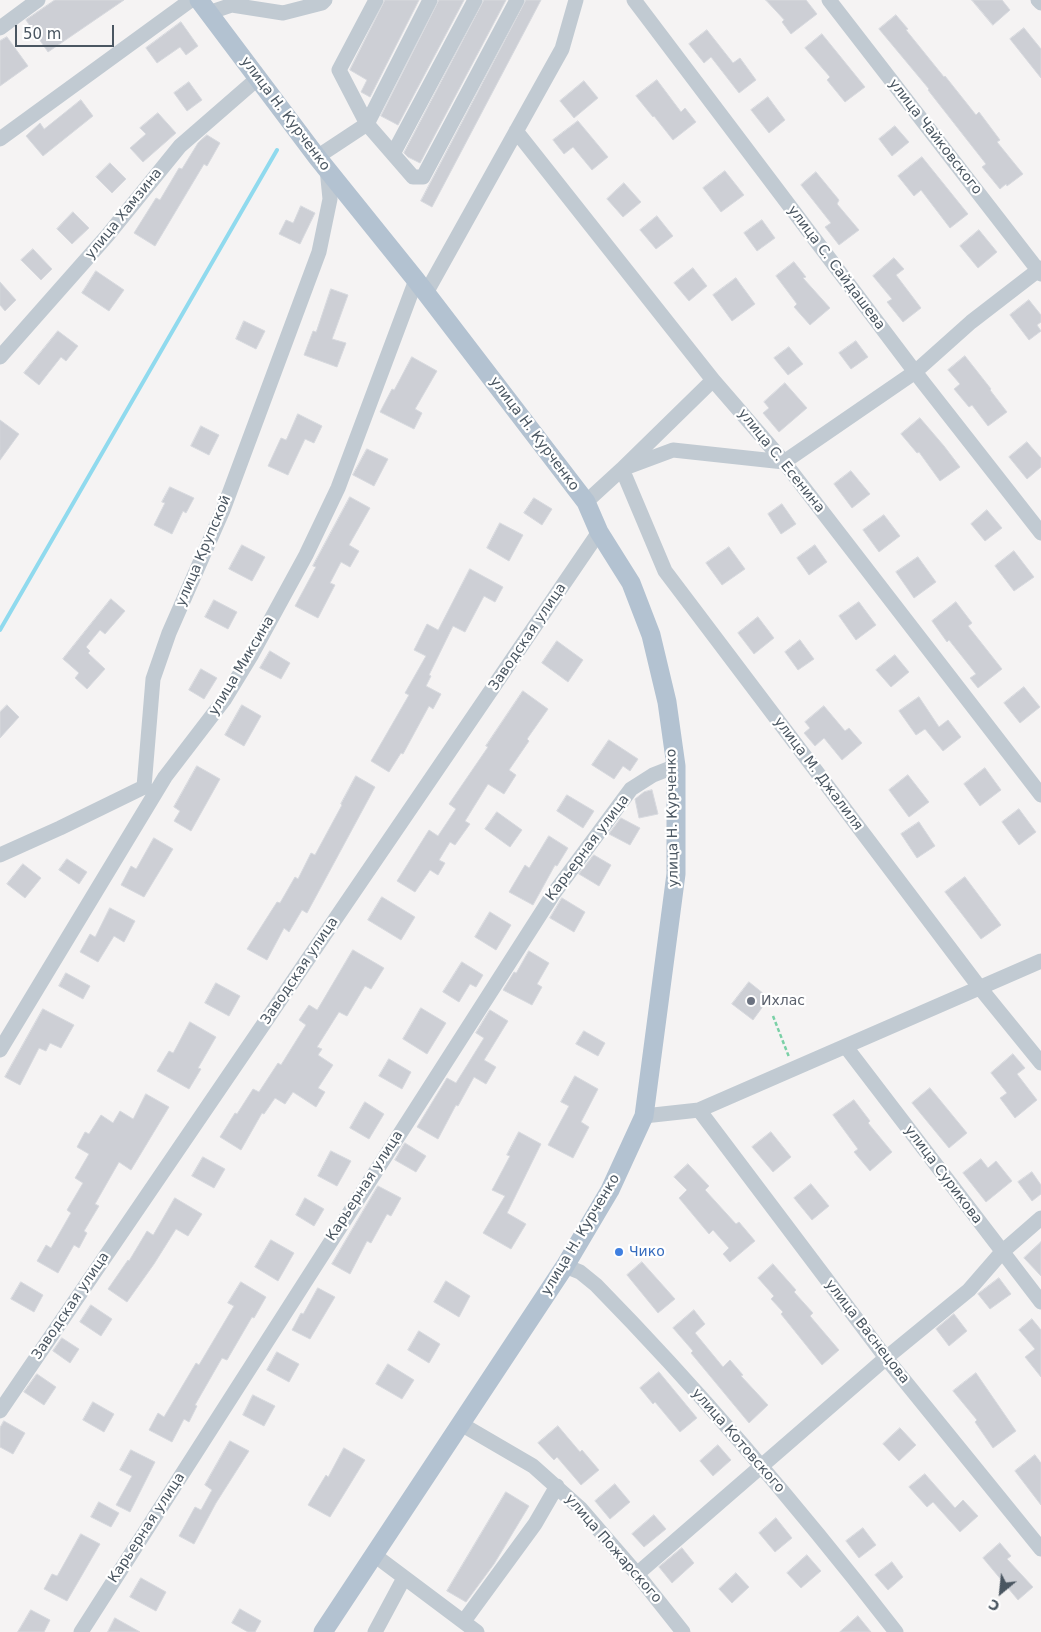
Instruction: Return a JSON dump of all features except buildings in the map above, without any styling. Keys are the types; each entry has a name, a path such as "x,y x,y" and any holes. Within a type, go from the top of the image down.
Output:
{"main road":[{"name":"улица Н. Курченко","path":"203,6 257,79 421,286 586,502 599,532 631,583 651,635 667,702 676,766 676,874 644,1116 610,1190 565,1266 323,1632"}],"street":[{"path":"0,28 38,0"},
{"path":"0,138 191,0"},
{"path":"203,6 232,5 283,12 322,3 325,0"},
{"path":"376,0 339,70 367,124 413,177 423,177 517,0"},
{"path":"322,163 367,124 430,0"},
{"path":"393,154 475,0"},
{"name":"улица Миксина","path":"0,1050 165,777 224,700 252,654 306,555 338,488 421,286 516,131 562,49 576,0"},
{"name":"улица С. Сайдашева","path":"634,0 915,372 1041,533"},
{"name":"улица Чайковского","path":"829,0 1040,271"},
{"path":"1038,0 1041,3"},
{"name":"улица Хамзина","path":"0,357 107,236 180,146 257,79"},
{"name":"улица С. Есенина","path":"516,131 713,380 784,462 1041,795"},
{"name":"улица Крупской","path":"136,825 144,787 153,679 169,633 223,510 319,252 330,199 322,163"},
{"path":"622,469 674,450 784,462 915,372 971,322 1040,271"},
{"path":"586,502 713,380"},
{"name":"улица М. Джалиля","path":"622,469 665,571 980,988 1041,1063"},
{"name":"Заводская улица","path":"0,1411 599,532"},
{"name":"Карьерная улица","path":"81,1632 554,893 631,790 654,775 676,766"},
{"path":"0,855 144,787"},
{"path":"644,1116 699,1110 1041,960"},
{"name":"улица Сурикова","path":"846,1047 1041,1302"},
{"name":"улица Васнецова","path":"699,1110 886,1358 1041,1549"},
{"path":"637,1574 886,1358 969,1290 1002,1252 1041,1218"},
{"name":"улица Котовского","path":"565,1266 580,1272 606,1295 706,1403 807,1520 896,1632"},
{"name":"улица Пожарского","path":"461,1424 533,1466 557,1486 580,1508 637,1574 683,1632"},
{"path":"464,1621 535,1524 557,1486"},
{"path":"373,1554 477,1632"},
{"path":"375,1632 404,1578"}],"path":[{"path":"774,1016 793,1069"}],"waterway":[{"path":"0,630 277,150"}],"place":[{"name":"Ихлас","path":"751,1001"},
{"name":"Чико","path":"619,1252"}]}
